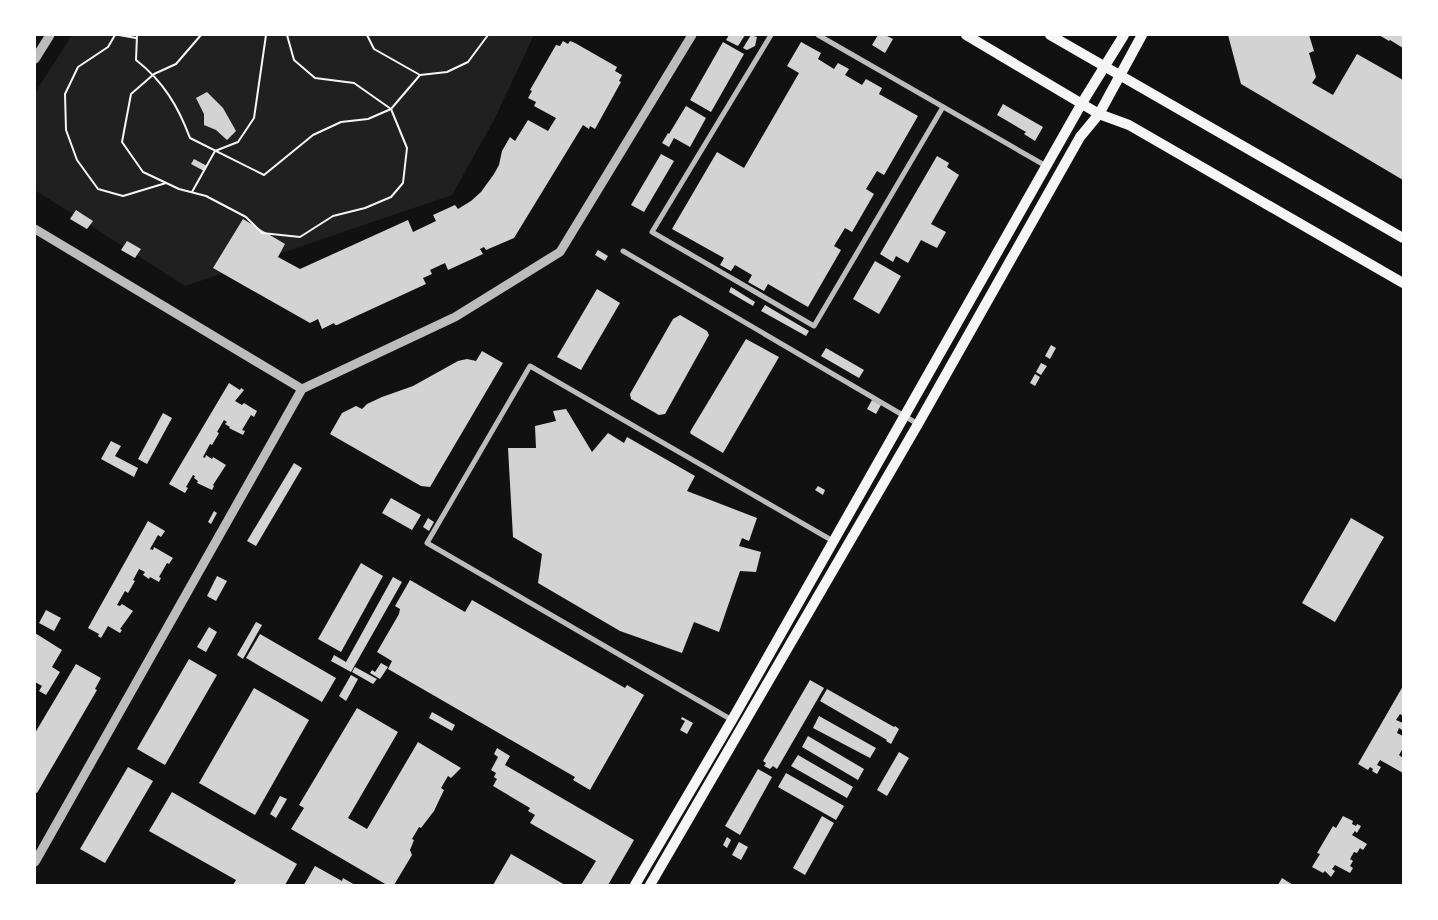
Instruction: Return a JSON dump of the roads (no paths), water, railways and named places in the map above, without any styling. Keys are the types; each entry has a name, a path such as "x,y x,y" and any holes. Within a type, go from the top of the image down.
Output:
{"main road":[{"path":"966,35 1099,114 1129,125 1403,283"},
{"path":"1050,35 1403,238"},
{"path":"635,885 732,720 1082,103 1124,35"},
{"path":"650,885 918,424 1080,137 1099,114 1142,35"}],"street":[{"path":"35,59 50,35"},
{"path":"35,862 302,389 455,317 560,252 692,35"},
{"path":"771,35 652,232 814,326 943,107"},
{"path":"818,35 1047,166"},
{"path":"35,229 302,389"},
{"path":"623,251 918,424"},
{"path":"732,720 427,543 530,366 834,541"}]}
